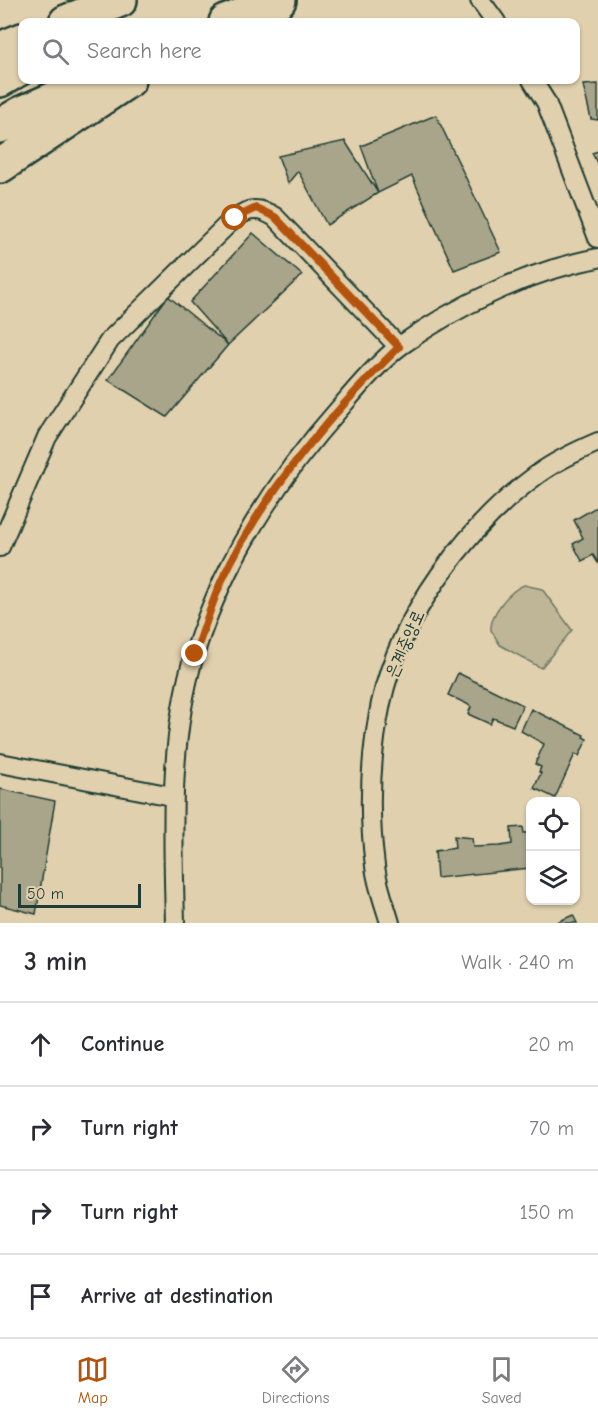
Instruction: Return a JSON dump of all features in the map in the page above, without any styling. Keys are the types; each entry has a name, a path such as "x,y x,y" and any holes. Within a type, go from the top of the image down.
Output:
{"highway":[{"path":"76,18 120,0"},
{"path":"106,18 137,0"},
{"path":"236,18 279,0"},
{"path":"0,80 13,50"},
{"path":"0,126 22,113 88,84"},
{"path":"0,165 123,84"}],"street":[{"path":"480,0 493,18"},
{"path":"535,84 546,102 598,238"},
{"path":"0,547 47,437 110,340 226,226 245,211 256,208 275,217 399,347"},
{"path":"175,923 172,796 182,714 195,654 221,581 250,528 310,442 352,394 399,347 487,295 568,263 598,258"},
{"name":"은계중앙로","path":"390,923 375,869 371,818 373,759 378,724 382,702 397,653 419,610 446,568 475,533 538,474 598,442"},
{"path":"0,763 172,796"}],"shaded area":[{"path":"524,585 542,589 572,630 541,668 500,645 491,630 497,610 512,592"}],"building":[{"path":"598,84 598,120 591,119 583,85"},
{"path":"436,115 501,252 454,270 412,176 378,193 361,146"},
{"path":"345,141 378,193 327,225 298,171 288,183 278,156"},
{"path":"598,151 598,165 592,153"},
{"path":"253,233 302,275 228,345 190,302"},
{"path":"168,296 228,345 167,417 108,380"},
{"path":"596,507 598,511 598,563 593,555 582,561 573,544 583,538 574,520"},
{"path":"458,673 523,705 513,726 493,718 490,724 468,714 471,707 448,695"},
{"path":"531,709 584,735 583,737 587,739 579,756 575,754 555,797 534,788 541,773 539,772 541,767 535,764 544,744 521,731"},
{"path":"0,789 55,801 36,914 0,905"},
{"path":"523,827 526,833 526,868 437,878 435,851 455,848 454,836 472,838 473,847 500,846 512,844 511,828"},
{"path":"573,915 577,923 555,923"}],"route":[{"path":"195,654 221,581 250,528 317,434 352,394 399,347 275,217 256,208 245,211 235,218"}]}
